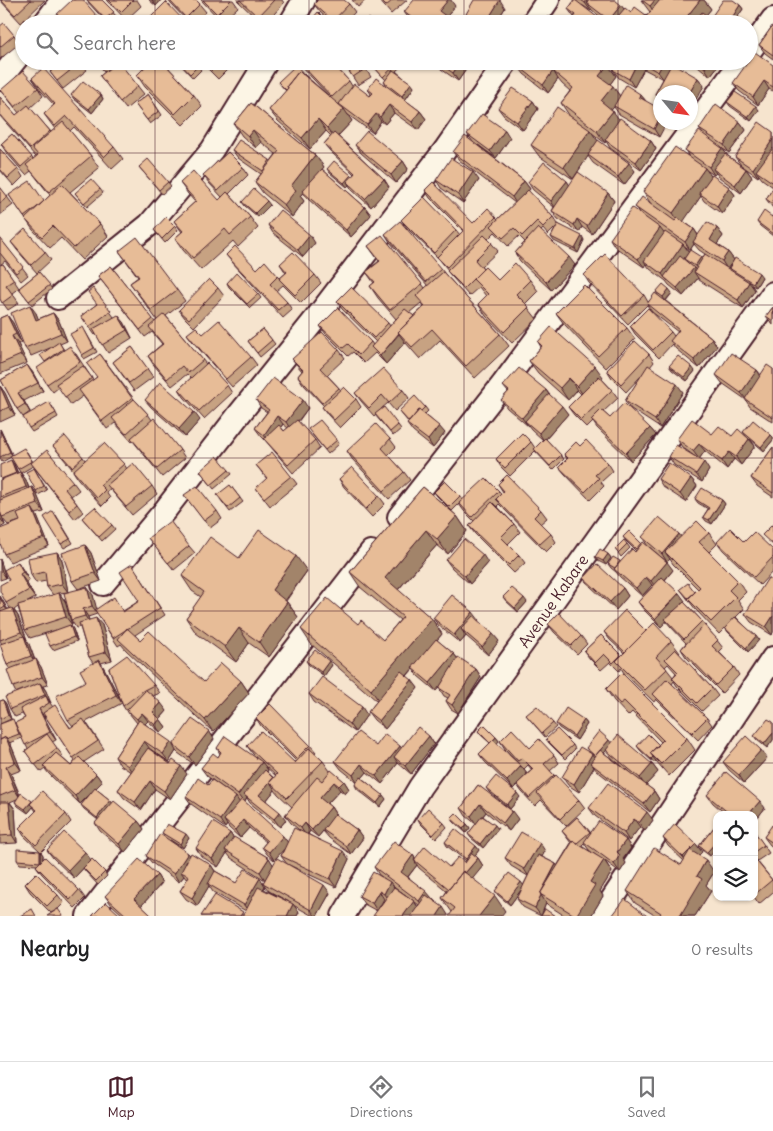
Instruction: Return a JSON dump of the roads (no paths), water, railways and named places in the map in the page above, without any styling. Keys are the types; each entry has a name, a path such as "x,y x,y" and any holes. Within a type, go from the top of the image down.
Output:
{"street":[{"path":"51,15 62,0"},
{"path":"295,15 304,0"},
{"path":"538,15 548,0"},
{"path":"758,40 773,19"},
{"path":"0,79 15,60"},
{"path":"58,298 149,225 212,150 261,70"},
{"path":"103,584 166,509 237,416 318,317 445,150 501,70"},
{"path":"88,916 502,384 735,70"},
{"name":"Avenue Kabare","path":"343,916 420,787 773,293"},
{"path":"601,916 773,658"}]}
